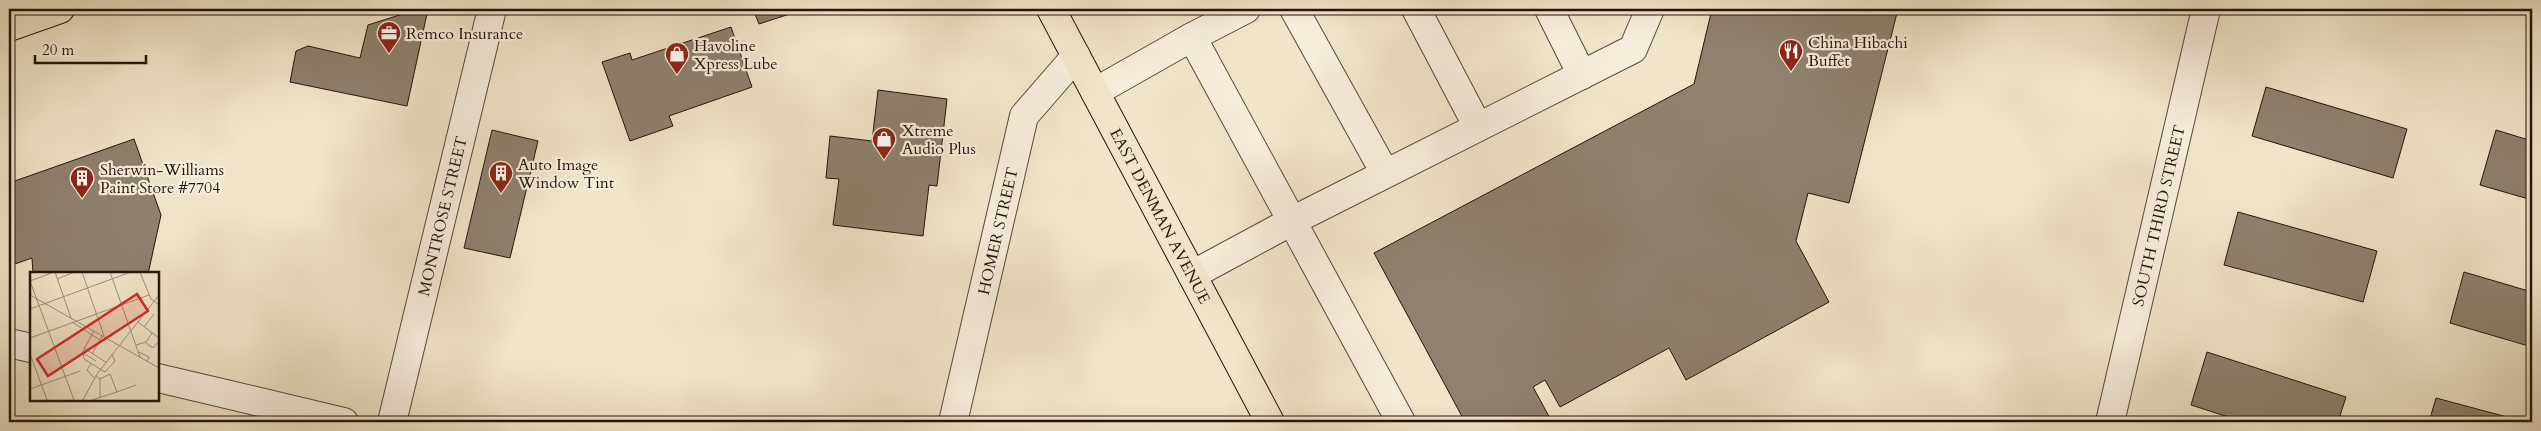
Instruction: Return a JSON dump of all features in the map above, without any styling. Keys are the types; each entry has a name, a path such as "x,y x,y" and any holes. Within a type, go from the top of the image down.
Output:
{"main road":[{"path":"22,19 60,9"},
{"name":"EAST DENMAN AVENUE","path":"1051,9 1270,422"}],"street":[{"name":"MONTROSE STREET","path":"392,422 492,9"},
{"path":"1095,92 1246,9"},
{"path":"1294,9 1385,174"},
{"path":"1416,9 1478,126"},
{"path":"1549,9 1582,75"},
{"path":"1192,275 1292,221 1633,49 1650,9"},
{"name":"SOUTH THIRD STREET","path":"2110,422 2206,9"},
{"path":"1192,37 1401,422"},
{"name":"HOMER STREET","path":"953,422 1024,116 1076,56"},
{"path":"9,342 30,348"},
{"path":"159,378 344,422"}],"building":[{"name":"Remco Insurance","path":"418,9 428,9 407,106 290,82 296,51 308,46 360,58 368,25"},
{"path":"753,9 805,9 759,24"},
{"path":"1712,9 1898,9 1849,203 1808,193 1796,241 1829,302 1686,380 1669,348 1560,407 1545,380 1533,387 1552,422 1465,422 1374,253 1694,84"},
{"name":"Havoline Xpress Lube","path":"731,27 752,87 669,116 673,126 630,141 602,62 630,53 632,60"},
{"path":"2266,87 2407,129 2393,178 2252,136"},
{"name":"Xtreme Audio Plus","path":"878,90 947,99 937,186 929,185 923,236 833,225 839,179 826,178 830,136 872,141"},
{"name":"Auto Image Window Tint","path":"492,130 538,141 510,258 464,248"},
{"path":"2496,130 2532,141 2532,200 2480,185"},
{"name":"Sherwin-Williams Paint Store #7704","path":"134,139 161,215 148,272 33,272 32,258 9,266 9,183"},
{"path":"2238,212 2377,251 2363,302 2224,265"},
{"path":"2464,272 2532,292 2532,347 2450,323"},
{"path":"2207,352 2346,397 2338,422 2244,422 2191,405"},
{"path":"2436,398 2526,422 2429,422"}],"place":[{"name":"Remco Insurance","path":"389,54"},
{"name":"China Hibachi Buffet","path":"1791,72"},
{"name":"Havoline Xpress Lube","path":"677,75"},
{"name":"Xtreme Audio Plus","path":"884,160"},
{"name":"Auto Image Window Tint","path":"501,194"},
{"name":"Sherwin-Williams Paint Store #7704","path":"82,199"}]}
